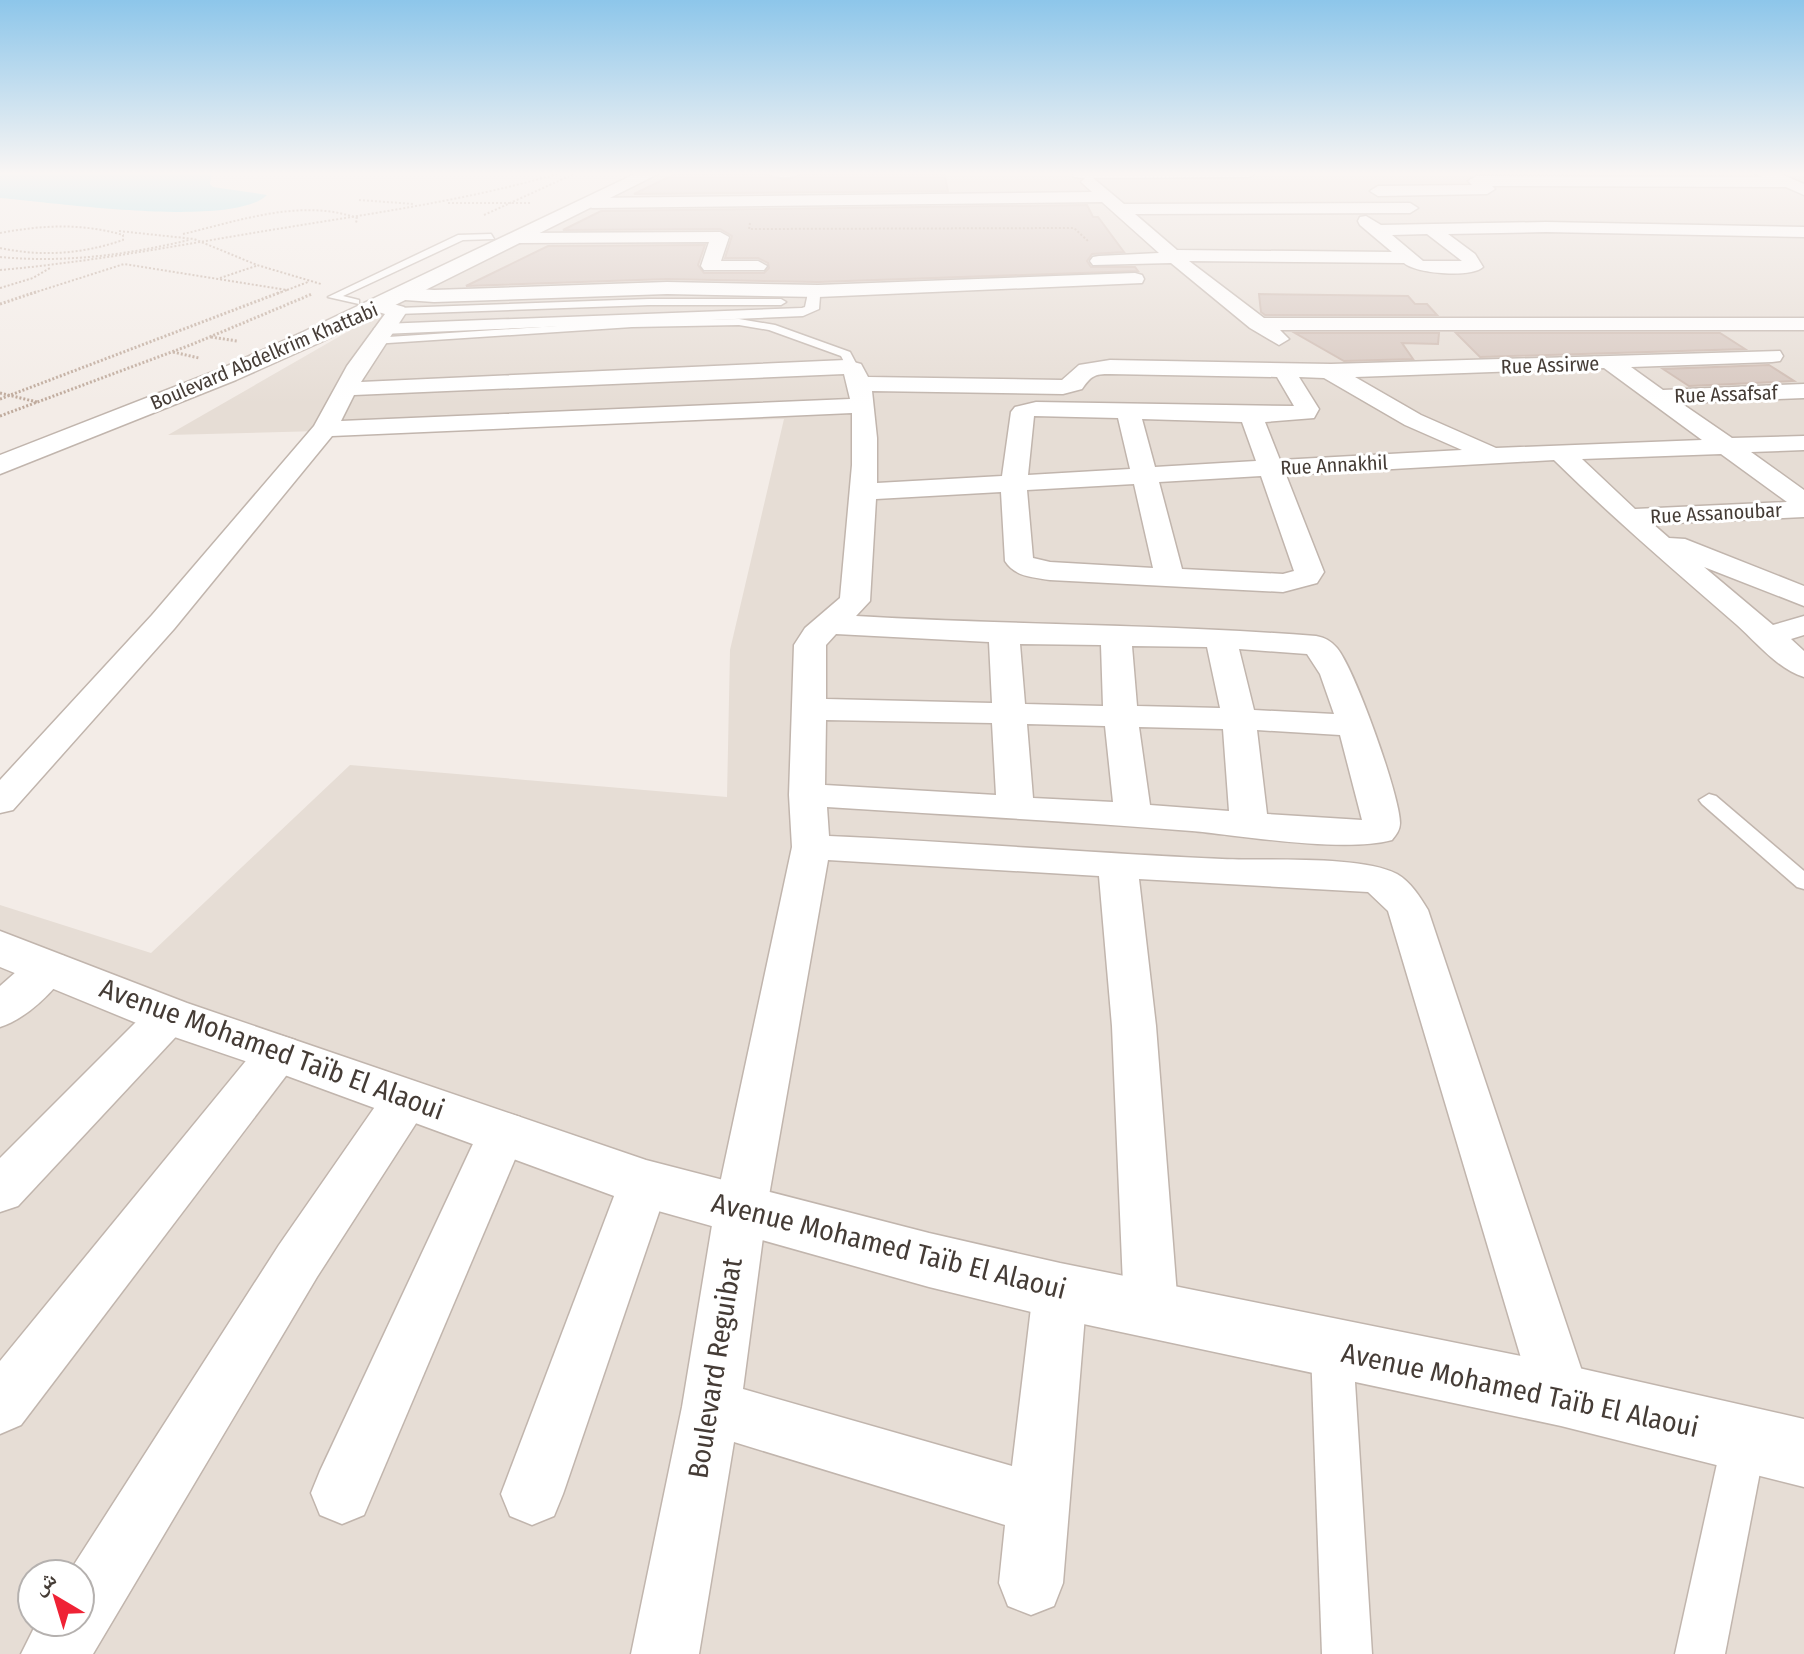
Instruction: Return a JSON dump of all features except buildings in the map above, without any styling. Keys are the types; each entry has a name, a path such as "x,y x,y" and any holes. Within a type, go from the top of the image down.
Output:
{"street":[{"name":"Boulevard Abdelkrim Khattabi","path":"0,446 256,344 382,314 474,249"},
{"name":"Boulevard Abdelkrim Khattabi","path":"0,465 382,314 500,249"},
{"path":"716,249 710,266 770,266"},
{"path":"1166,249 1257,324 1328,371 1422,425 1496,455"},
{"path":"1395,249 1405,258 1427,268 1474,267 1469,258 1457,249"},
{"path":"1042,264 1172,256 1405,258"},
{"path":"0,802 163,622 335,411 382,314 434,296 667,288 818,291 1135,279"},
{"path":"382,314 677,309 803,312 812,309 813,296"},
{"path":"1503,322 1543,365"},
{"path":"1724,323 1792,372"},
{"path":"1257,324 1804,324"},
{"name":"Rue Assirwe","path":"859,386 1063,387 1074,384 1081,371 1101,367 1328,371 1611,363 1792,372"},
{"name":"Rue Assafsaf","path":"1611,363 1658,397 1792,372"},
{"path":"1251,415 1309,572 1307,577 1283,583 1050,571 1023,565 1016,551 1014,484 1023,412 1057,409 1251,415 1307,412 1284,370"},
{"path":"335,411 591,378 753,390 859,386"},
{"path":"585,411 591,378"},
{"path":"335,411 585,411 753,390 859,386"},
{"name":"Boulevard Reguibat","path":"665,1654 711,1407 741,1207 811,847 807,795 810,645 828,624 855,601 865,492 859,386"},
{"path":"1658,397 1804,502"},
{"path":"1129,413 1170,578"},
{"name":"Rue Annakhil","path":"865,492 1496,455 1804,443"},
{"path":"1560,452 1639,526 1804,667"},
{"name":"Rue Assanoubar","path":"1639,526 1804,509"},
{"path":"1639,526 1804,597"},
{"path":"1765,580 1804,577"},
{"path":"807,795 1379,832 1381,822 1341,686 1321,648 1304,643 1221,638 1004,634 828,624"},
{"path":"1767,637 1804,625"},
{"path":"1004,634 1015,808"},
{"path":"1116,637 1121,717 1133,815"},
{"path":"1221,638 1239,719 1249,824"},
{"path":"809,709 1239,719 1353,725"},
{"path":"811,847 1358,877 1382,883 1400,898 1408,910 1561,1395"},
{"path":"1118,864 1134,1026 1151,1308"},
{"path":"0,1011 24,958"},
{"name":"Avenue Mohamed Taïb El Alaoui","path":"24,958 169,1016 279,1052 644,1183 929,1260 1060,1291 1151,1308 1332,1350 1561,1395 1804,1453"},
{"path":"0,1191 169,1016"},
{"path":"0,1406 279,1052"},
{"path":"96,1588 298,1261 407,1098"},
{"path":"342,1493 503,1131"},
{"path":"532,1494 644,1183"},
{"path":"1031,1583 1060,1291"},
{"path":"1332,1350 1347,1654"},
{"path":"711,1407 1040,1505"},
{"path":"1700,1654 1744,1441"}],"lane":[{"path":"382,314 677,309 781,302"},
{"path":"382,314 632,324 739,322 771,327 846,354 859,386"},
{"path":"1709,800 1804,882"}],"path":[{"path":"6,249 74,252 85,249"},
{"path":"0,257 63,259 144,249"},
{"path":"0,270 52,267 160,249"},
{"path":"0,416 210,337 329,286 257,265 220,249"},
{"path":"0,288 33,278 74,252"},
{"path":"0,304 124,264 287,290"},
{"path":"218,279 257,265"},
{"path":"0,399 309,282"},
{"path":"210,337 256,344"},
{"path":"172,352 215,362"},
{"path":"0,393 38,402"}],"shaded area":[{"path":"496,249 1804,249 1804,1654 0,1654 0,905 151,953 350,765 727,797 730,650 784,419 168,435"}]}
